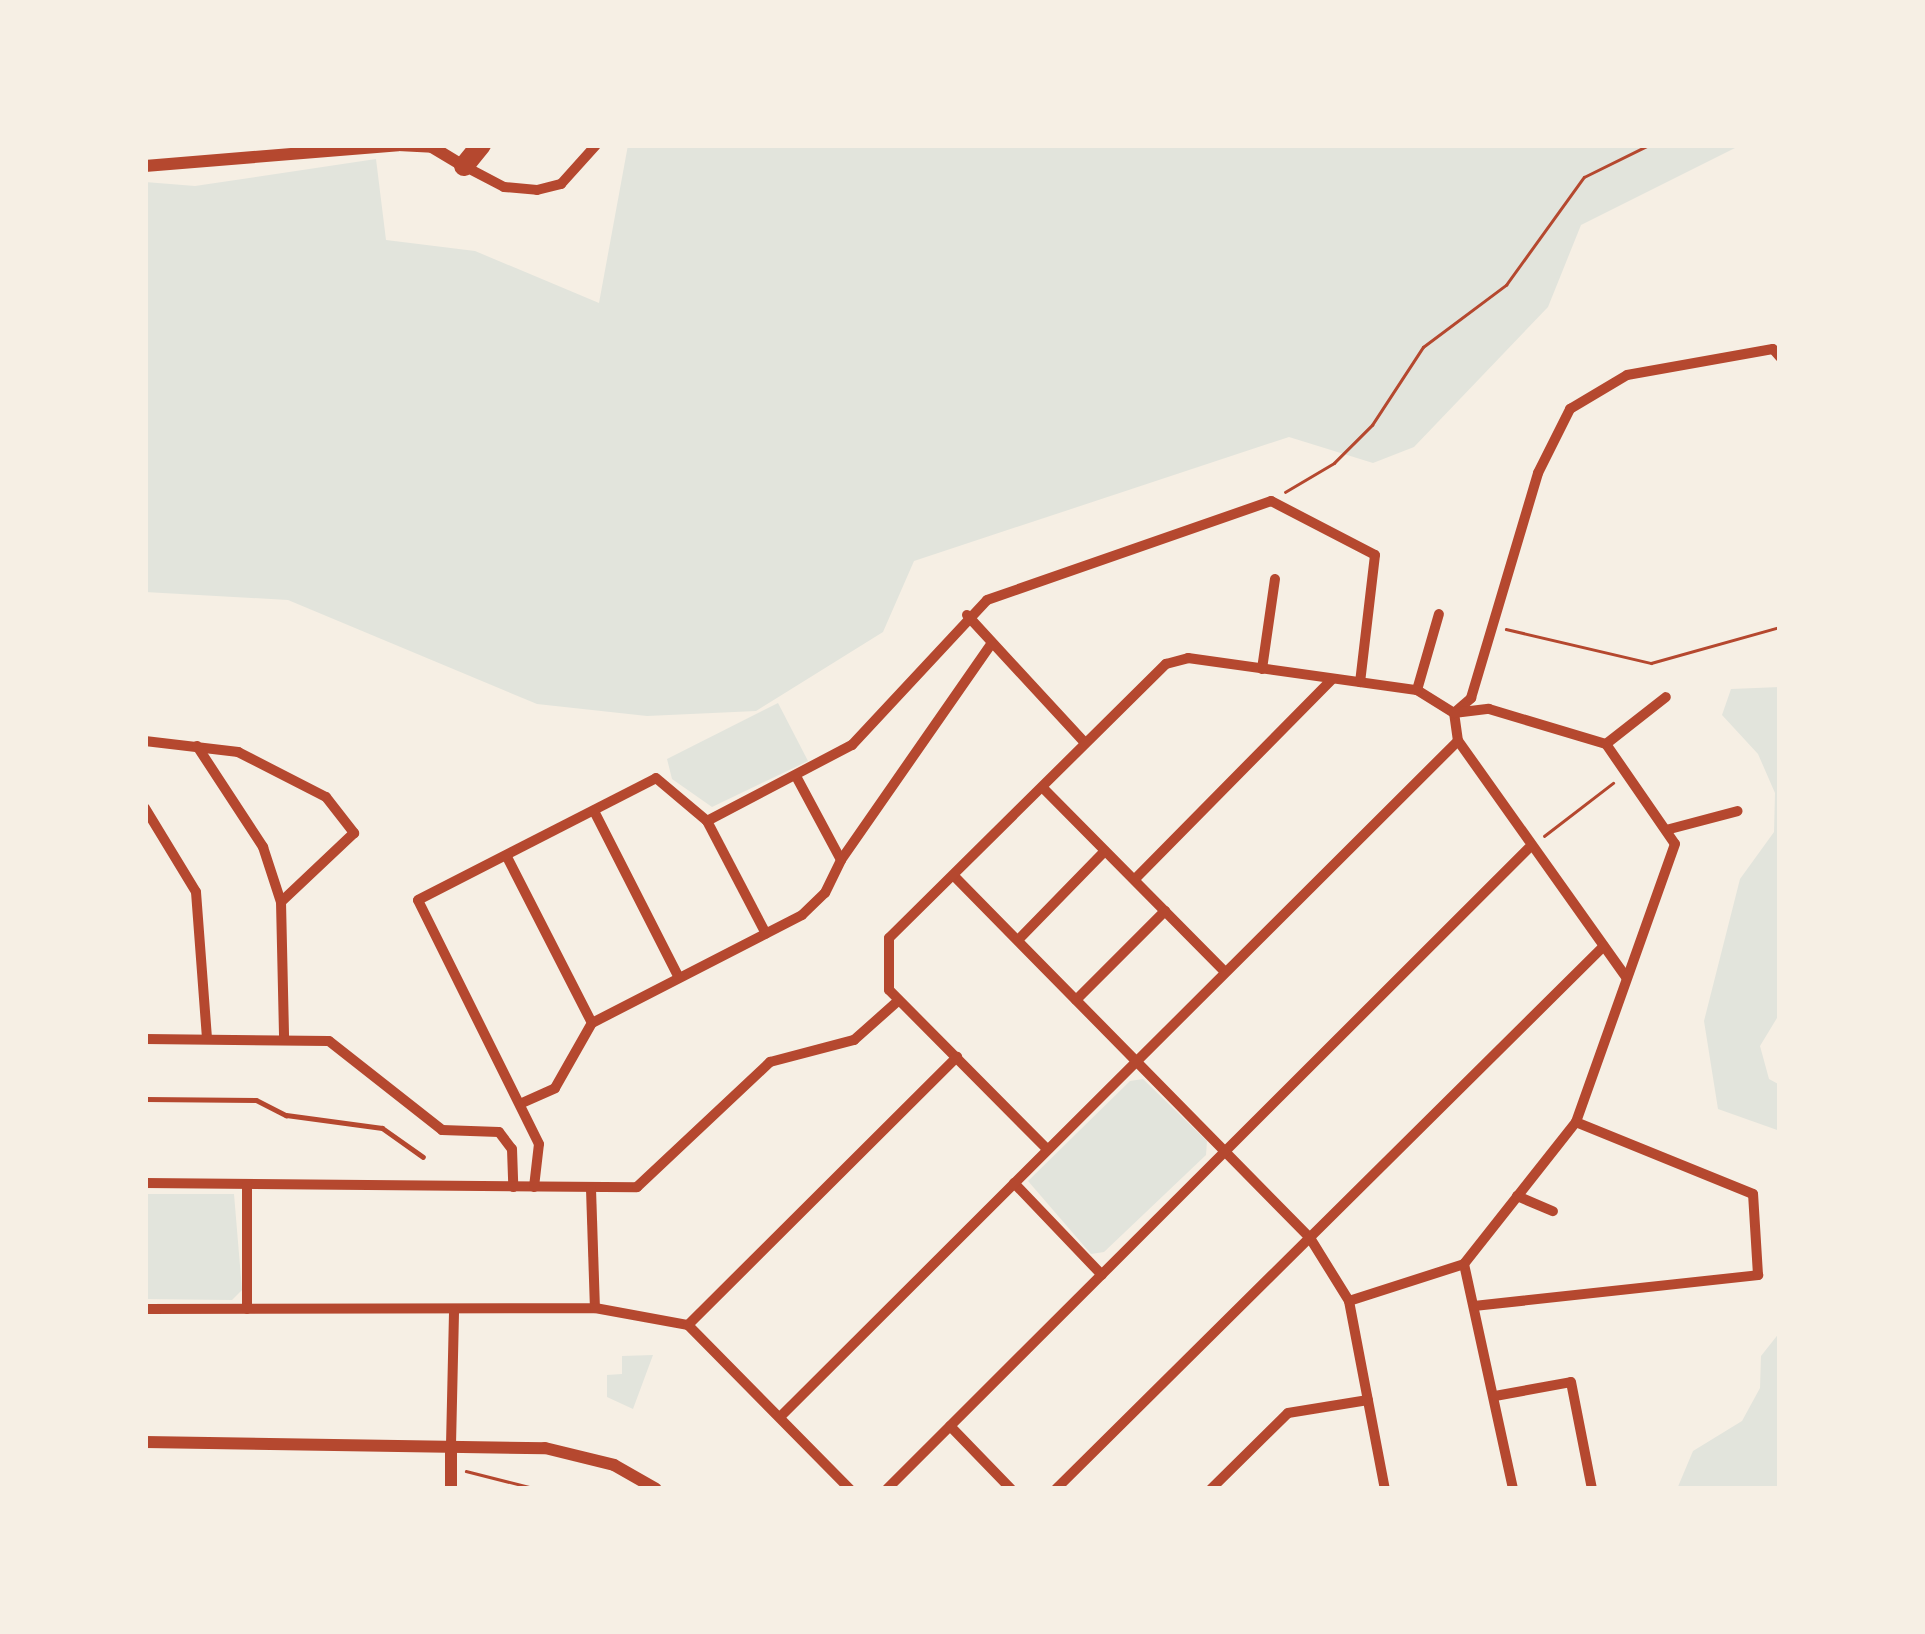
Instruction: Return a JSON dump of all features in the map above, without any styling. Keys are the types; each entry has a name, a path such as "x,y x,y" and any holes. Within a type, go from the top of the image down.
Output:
{"highway":[{"path":"464,166 481,145"}],"street":[{"path":"145,166 398,145 432,147 504,187 537,190 561,184 596,145"},
{"path":"1454,714 1471,698 1538,473 1570,409 1627,374 1773,349 1780,357"},
{"path":"707,821 797,778 852,745 967,615 1271,501 1375,556 1360,682"},
{"path":"1262,669 1275,579"},
{"path":"1417,690 1439,614"},
{"path":"967,615 1085,744"},
{"path":"522,1103 556,1088 592,1023 766,934 824,893 841,860 990,644"},
{"path":"1048,1148 889,990 889,938 956,878 1166,664 1262,669 1417,690 1454,714 1489,710 1606,744 1675,844 1576,1122 1464,1264 1349,1302"},
{"path":"1135,878 1332,680"},
{"path":"1606,744 1666,696"},
{"path":"1454,714 1458,741 1626,977"},
{"path":"145,741 197,746 286,772 326,797 354,833 280,902"},
{"path":"780,1416 1222,970 1458,741"},
{"path":"197,746 262,847 280,902 284,1038"},
{"path":"534,1188 539,1144 418,900 656,778 707,821 766,934"},
{"path":"797,778 841,860"},
{"path":"1044,789 1222,970"},
{"path":"145,808 150,823 196,892 208,1038"},
{"path":"594,811 679,978"},
{"path":"1666,830 1738,811"},
{"path":"887,1489 1530,846"},
{"path":"1018,940 1104,851"},
{"path":"507,857 592,1023"},
{"path":"956,878 1310,1238 1349,1302 1385,1489"},
{"path":"1076,1000 1165,911"},
{"path":"1056,1489 1604,946"},
{"path":"145,1183 637,1187 770,1062 854,1040 898,1001"},
{"path":"145,1039 330,1041 442,1130 499,1132 512,1149 513,1187"},
{"path":"688,1325 957,1056"},
{"path":"1474,1306 1758,1275 1754,1194 1576,1122"},
{"path":"1014,1183 1102,1275"},
{"path":"247,1184 247,1310"},
{"path":"592,1189 595,1308"},
{"path":"1518,1196 1554,1211"},
{"path":"1464,1264 1496,1396 1512,1489"},
{"path":"145,1308 454,1312 595,1308 688,1325 850,1489"},
{"path":"452,1489 454,1312"},
{"path":"1496,1396 1571,1382 1592,1489"},
{"path":"1211,1489 1288,1413 1368,1400"},
{"path":"950,1426 1011,1489"},
{"path":"145,1442 451,1445 569,1451 656,1489"}],"lane":[{"path":"145,1099 256,1100 286,1114 382,1128 422,1157"}],"path":[{"path":"1271,501 1334,463 1372,426 1424,347 1506,285 1584,178 1649,145"},
{"path":"1500,628 1650,663 1780,627"},
{"path":"1530,846 1626,774"},
{"path":"460,1470 537,1489"}],"shaded area":[{"path":"628,145 1776,145 1735,148 1581,225 1548,307 1414,447 1373,463 1289,437 914,561 883,632 756,711 647,716 537,704 288,600 145,592 145,182 195,186 376,159 386,240 475,251 599,303"},
{"path":"1780,687 1780,1013 1760,1046 1769,1079 1780,1085 1780,1131 1718,1109 1704,1021 1740,879 1774,832 1775,793 1758,754 1722,715 1731,689"},
{"path":"778,703 808,761 712,807 672,779 667,759"},
{"path":"1143,1079 1207,1141 1206,1155 1104,1252 1091,1254 1028,1181 1130,1081"},
{"path":"145,1194 234,1194 242,1290 232,1300 145,1299"},
{"path":"1780,1332 1780,1489 1677,1489 1693,1451 1742,1421 1760,1388 1761,1356"},
{"path":"653,1355 633,1409 607,1397 607,1375 622,1374 622,1356"}]}
